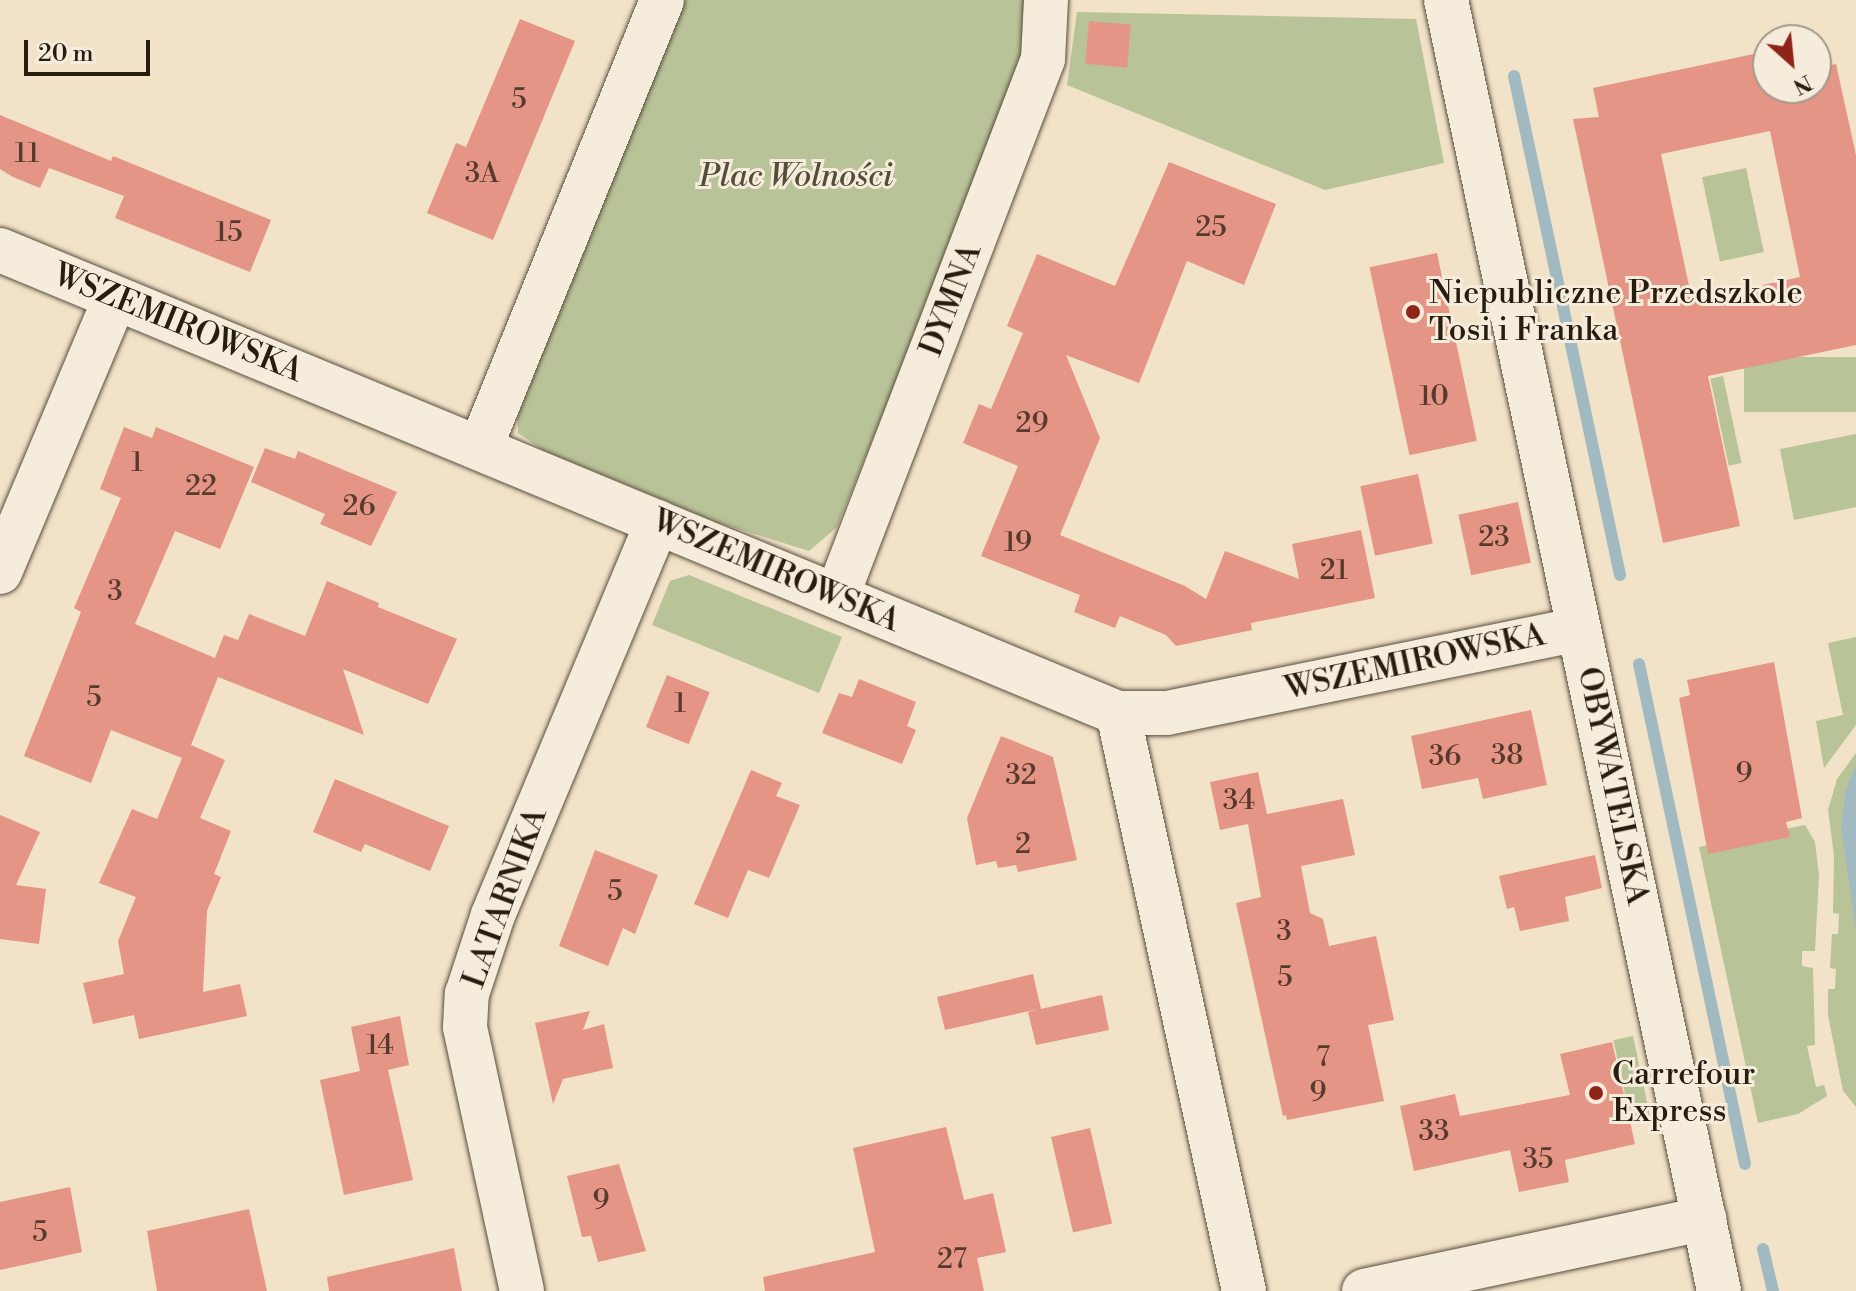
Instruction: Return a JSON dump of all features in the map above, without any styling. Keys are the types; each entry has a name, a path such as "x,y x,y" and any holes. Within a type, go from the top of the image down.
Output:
{"street":[{"path":"481,446 662,0"},
{"name":"DYMNA","path":"837,596 1043,59 1046,0"},
{"name":"OBYWATELSKA","path":"1446,0 1719,1291"},
{"name":"WSZEMIROWSKA","path":"0,250 481,446 1118,713 1167,713 1579,629"},
{"path":"0,572 115,298"},
{"name":"LATARNIKA","path":"522,1291 465,1027 467,994 493,915 657,522"},
{"path":"1118,713 1244,1291"},
{"path":"1364,1291 1704,1219"}],"green space":[{"name":"Plac Wolności","path":"683,0 1030,0 1031,49 837,527 809,551 716,522 543,450 518,433 517,417"},
{"path":"1077,12 1416,19 1444,163 1325,190 1067,85"},
{"path":"1746,168 1764,252 1720,261 1702,177"},
{"path":"1744,357 1856,357 1856,412 1744,412"},
{"path":"1723,376 1742,463 1729,466 1710,379"},
{"path":"1856,434 1856,507 1794,520 1780,449"},
{"path":"689,575 842,637 819,693 652,625 670,581"},
{"path":"1856,637 1856,725 1824,768 1816,721 1843,715 1828,643"},
{"path":"1856,753 1856,1107 1843,1091 1828,1015 1828,989 1835,989 1836,969 1830,968 1832,934 1838,934 1839,914 1833,913 1834,855 1828,810 1837,779"},
{"path":"1805,825 1815,842 1819,876 1815,951 1802,951 1802,966 1813,968 1815,1045 1807,1046 1816,1087 1824,1085 1827,1096 1798,1114 1758,1123 1699,847"},
{"path":"1633,1036 1650,1118 1631,1122 1613,1040"}],"water":[{"path":"1856,765 1856,930 1841,828 1845,792"}],"building":[{"path":"520,19 575,41 493,240 427,213 456,143 466,147"},
{"path":"1089,21 1131,25 1127,67 1085,64"},
{"path":"1752,54 1752,104 1832,104 1832,65 1836,64 1856,155 1856,345 1708,376 1740,526 1663,543 1573,119 1599,117 1593,88","holes":["1770,131 1800,277 1692,300 1661,154"]},
{"path":"0,115 111,161 113,156 271,220 250,272 115,218 124,196 49,168 40,188 0,169"},
{"path":"1169,162 1276,204 1244,285 1187,261 1139,383 1066,355 1100,438 1060,535 1185,586 1206,599 1225,551 1299,579 1292,544 1361,530 1375,598 1251,623 1252,630 1176,646 1166,635 1120,616 1115,628 1074,612 1080,595 981,556 1018,466 963,443 979,404 991,409 1023,333 1007,326 1037,254 1115,286"},
{"path":"1437,253 1477,441 1409,455 1370,267"},
{"path":"124,427 152,438 156,427 254,467 220,549 175,531 135,624 215,658 224,635 238,640 249,614 305,636 327,581 379,603 378,607 457,639 428,704 343,669 364,735 218,677 191,745 225,760 200,818 231,831 214,874 221,877 207,911 203,992 240,984 247,1016 139,1039 134,1015 93,1024 83,983 124,974 118,941 136,897 99,883 132,809 157,819 182,758 111,730 91,783 24,756 81,612 74,608 121,498 100,489"},
{"path":"265,448 295,459 298,451 397,492 371,546 320,524 325,514 251,482"},
{"path":"1418,474 1433,543 1375,556 1360,486"},
{"path":"1518,502 1531,563 1471,575 1458,515"},
{"path":"1774,662 1802,818 1786,822 1790,837 1708,854 1679,698 1690,695 1687,680"},
{"path":"667,675 710,692 689,744 646,727"},
{"path":"859,679 916,702 907,726 916,730 902,764 822,733 839,693 852,697"},
{"path":"1531,710 1547,785 1483,799 1478,778 1422,789 1411,736"},
{"path":"1001,736 1053,757 1077,860 1018,872 1016,865 998,868 996,861 976,865 967,818"},
{"path":"751,770 782,783 776,796 800,805 769,878 748,870 728,918 694,904"},
{"path":"1258,772 1267,814 1343,799 1355,855 1301,866 1310,913 1323,919 1329,946 1376,936 1394,1020 1368,1025 1384,1101 1287,1120 1286,1115 1283,1116 1236,903 1261,897 1248,824 1220,830 1210,782"},
{"path":"335,779 449,826 430,871 365,844 361,852 313,832"},
{"path":"0,815 40,832 16,885 46,889 39,944 0,939"},
{"path":"595,850 658,875 635,934 623,928 608,966 559,946"},
{"path":"1595,855 1602,888 1565,897 1569,921 1520,931 1514,907 1507,909 1499,876"},
{"path":"1033,974 1041,1009 1102,995 1109,1030 1036,1045 1028,1012 1038,1009 945,1030 937,997"},
{"path":"590,1011 583,1030 604,1024 613,1068 563,1079 553,1104 535,1023"},
{"path":"400,1016 409,1065 388,1070 413,1180 344,1195 320,1080 360,1071 351,1027"},
{"path":"1612,1042 1635,1144 1565,1160 1569,1182 1519,1192 1510,1150 1414,1171 1400,1106 1455,1094 1460,1116 1570,1095 1560,1054"},
{"path":"946,1127 964,1200 993,1193 1006,1252 977,1258 984,1291 765,1291 763,1277 875,1252 853,1148"},
{"path":"1090,1128 1112,1223 1073,1232 1051,1137"},
{"path":"619,1164 646,1251 598,1262 591,1236 582,1237 567,1176"},
{"path":"70,1187 82,1252 0,1270 0,1202"},
{"path":"249,1209 267,1291 157,1291 147,1231"},
{"path":"454,1248 462,1291 329,1291 327,1277"}],"waterway":[{"path":"1514,76 1620,575"},
{"path":"1639,664 1745,1164"},
{"path":"1763,1249 1773,1291"}],"place":[{"name":"Niepubliczne Przedszkole Tosi i Franka","path":"1413,312"},
{"name":"Carrefour Express","path":"1596,1093"}]}
